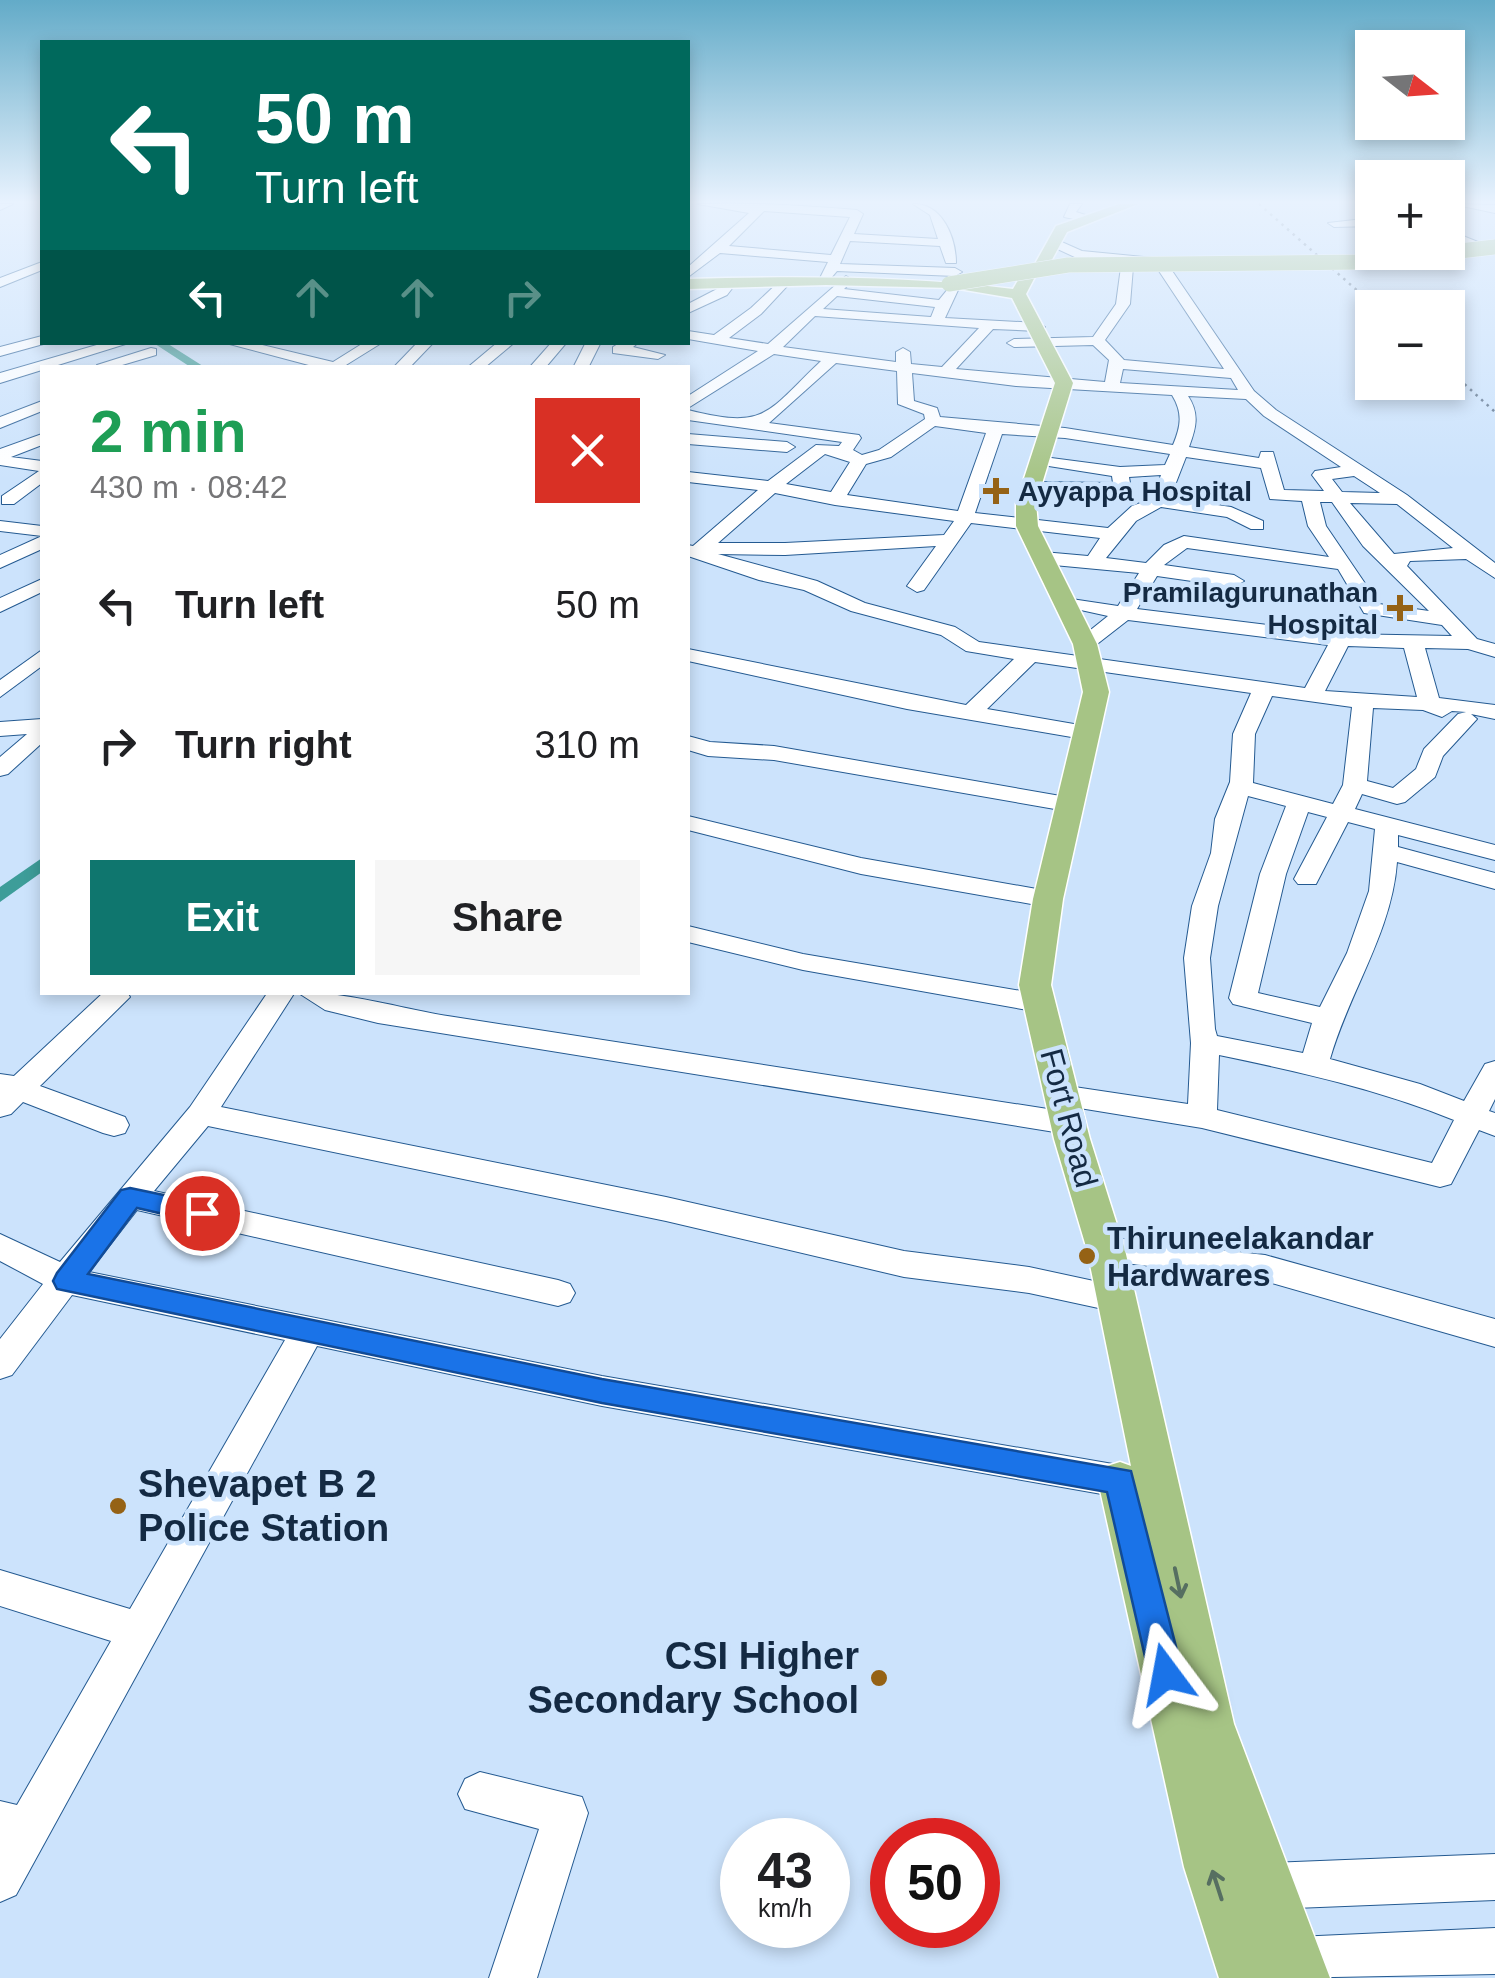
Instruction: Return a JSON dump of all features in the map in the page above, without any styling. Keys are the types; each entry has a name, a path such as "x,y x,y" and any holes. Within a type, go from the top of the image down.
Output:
{"main road":[{"path":"1027,526 1026,503 1064,383 1042,334 1034,296"},
{"name":"Fort Road","path":"1027,526 1065,600 1088,656 1096,692 1048,898 1035,986 1064,1109 1106,1250 1116,1298 1139,1484 1209,1724 1299,1969"},
{"path":"1139,1484 1211,1868 1247,1978"}],"street":[{"path":"716,340 770,296"},
{"path":"690,401 772,349 812,312 821,296"},
{"path":"916,296 942,304"},
{"path":"940,322 937,316 945,296"},
{"path":"1097,341 1123,304 1124,296"},
{"path":"1183,296 1233,374 1270,413 1401,499 1495,572"},
{"path":"812,312 988,325 1097,341 1116,359 1112,386"},
{"path":"946,372 953,358 976,342 988,325"},
{"path":"976,342 1042,334"},
{"path":"690,336 833,358 904,358 946,372 1250,395"},
{"path":"0,352 40,341"},
{"path":"46,365 115,345"},
{"path":"242,345 340,365 371,345"},
{"path":"288,356 312,345"},
{"path":"403,365 424,345"},
{"path":"478,365 504,345"},
{"path":"539,365 557,345"},
{"path":"627,345 618,350 658,357"},
{"path":"0,360 99,350"},
{"path":"105,365 151,352"},
{"path":"721,480 731,468 725,460 833,358"},
{"path":"904,358 906,404 931,412 933,421"},
{"path":"1116,364 1233,374"},
{"path":"0,378 40,367"},
{"path":"0,394 40,383"},
{"path":"690,383 712,388"},
{"path":"1160,502 1190,425 1187,406 1178,392"},
{"path":"0,423 40,407"},
{"path":"690,415 757,427 876,458 899,449 918,425 933,421 1101,437 1173,461"},
{"path":"917,586 965,518 977,474 996,430"},
{"path":"1097,467 1101,437"},
{"path":"690,439 808,448"},
{"path":"0,459 40,440"},
{"path":"691,549 822,449 852,450"},
{"path":"835,500 852,450"},
{"path":"0,459 40,466"},
{"path":"1037,473 1097,467 1120,472 1173,461 1268,460 1276,494 1401,499"},
{"path":"1358,470 1321,475 1370,542 1470,642"},
{"path":"1037,473 1122,489 1120,472"},
{"path":"8,500 40,476"},
{"path":"690,476 965,518 1110,534"},
{"path":"1309,496 1316,526 1371,608 1446,620"},
{"path":"1094,562 1110,534 1145,504 1160,502 1231,512 1258,523 1241,551 1234,581 1238,627"},
{"path":"826,547 864,504"},
{"path":"0,526 40,531"},
{"path":"691,549 950,540"},
{"path":"1088,656 1146,583 1148,568 1165,551 1184,542 1342,564"},
{"path":"0,565 40,543"},
{"path":"691,549 766,576 810,585 858,607 948,631 973,647 1028,657 1088,656 1312,696 1461,705 1495,712"},
{"path":"1397,567 1398,560 1406,556 1472,553"},
{"path":"1044,558 1234,581"},
{"path":"0,565 40,585"},
{"path":"9,601 40,587"},
{"path":"1065,600 1123,614 1340,640 1470,642 1495,651"},
{"path":"1312,696 1340,640"},
{"path":"1412,640 1430,705"},
{"path":"690,655 906,702 1089,733"},
{"path":"972,712 1028,657"},
{"path":"0,691 40,658"},
{"path":"1202,1117 1205,1043 1200,1029 1198,958 1205,906 1240,786 1244,734 1264,689"},
{"path":"1307,879 1355,785 1363,702"},
{"path":"1430,705 1495,730"},
{"path":"1355,785 1398,797 1427,772 1432,754 1466,719"},
{"path":"0,729 40,729"},
{"path":"0,769 40,731"},
{"path":"690,744 708,749 789,756 1072,805"},
{"path":"1240,786 1343,813 1386,838 1495,881"},
{"path":"1300,802 1280,842 1266,888 1243,998 1328,1018"},
{"path":"690,823 861,866 1048,898"},
{"path":"1314,1065 1328,1018 1360,953 1382,891 1386,838"},
{"path":"1386,838 1495,853"},
{"path":"690,934 803,962 1039,1003"},
{"path":"0,1366 130,1197 201,1114 284,995"},
{"path":"292,995 526,1041 696,1063 934,1105 1202,1117 1440,1176 1484,1121 1495,1071"},
{"path":"6,1093 116,997"},
{"path":"1205,1043 1314,1065 1410,1091 1484,1121"},
{"path":"6,1093 114,1126"},
{"path":"201,1114 666,1209 904,1264 1029,1280 1116,1298"},
{"path":"130,1197 558,1294"},
{"path":"0,1246 67,1281 602,1391 1139,1484"},
{"path":"1106,1250 1264,1268 1388,1299 1495,1332"},
{"path":"0,1879 14,1826 139,1631 308,1330"},
{"path":"0,1588 139,1631"},
{"path":"480,1794 566,1814 513,1978"},
{"path":"1268,1886 1495,1877"},
{"path":"1299,1969 1495,1951"}],"waterway":[{"path":"162,345 196,365"},
{"path":"0,896 40,865"}],"railway":[{"path":"1465,385 1495,412"}],"place":[{"name":"Ayyappa Hospital","path":"996,491"},
{"name":"Pramilagurunathan Hospital","path":"1400,608"},
{"name":"Thiruneelakandar Hardwares","path":"1087,1256"},
{"name":"Shevapet B 2 Police Station","path":"118,1506"},
{"name":"CSI Higher Secondary School","path":"879,1678"}],"route":[{"path":"202,1213 130,1197 67,1281 602,1391 1120,1481 1166,1674"}]}
